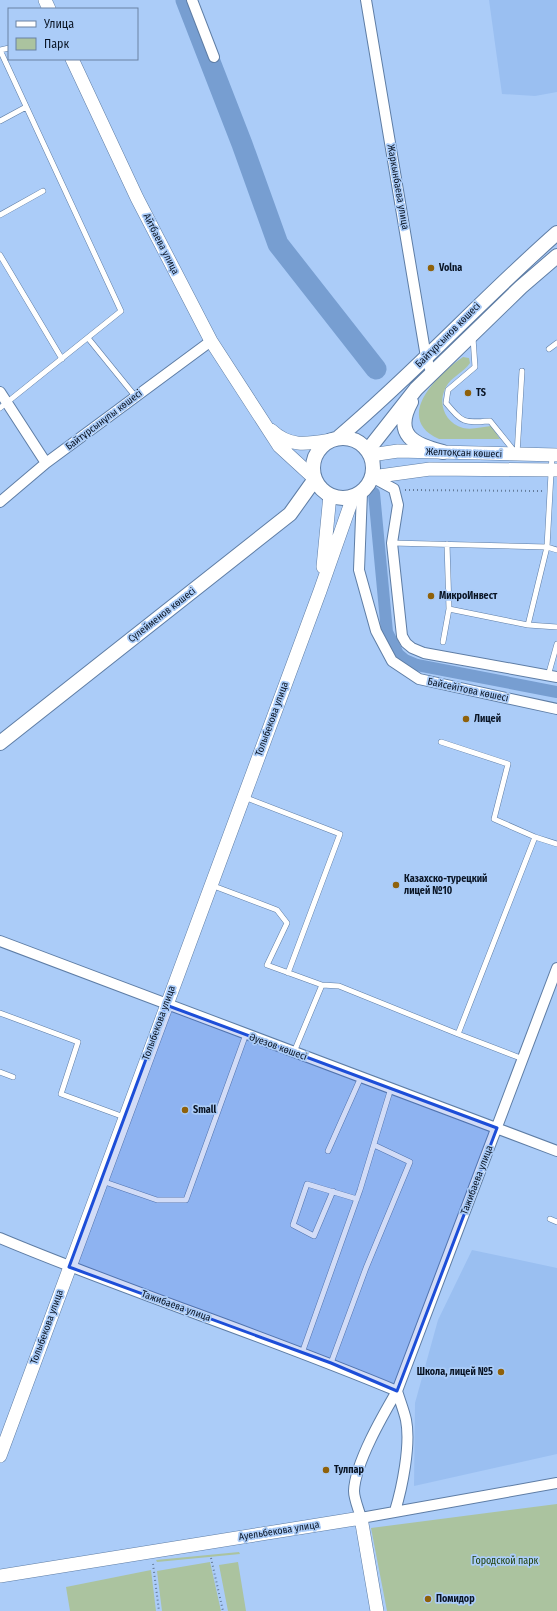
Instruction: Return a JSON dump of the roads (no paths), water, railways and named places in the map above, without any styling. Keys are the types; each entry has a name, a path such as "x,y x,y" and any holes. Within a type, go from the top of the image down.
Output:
{"main road":[{"name":"Байтұрсынов көшесі","path":"335,439 378,404 509,276 557,233"},
{"name":"Байтұрсынов көшесі","path":"369,452 416,389 557,256"},
{"path":"416,389 404,419 407,434 412,441 418,444 443,452"},
{"path":"335,439 355,440 369,452 373,462 372,477 357,494 337,498 324,491 315,480 313,470 315,456 323,445 335,439"},
{"name":"Сүлейменов көшесі","path":"0,743 290,514 315,480"}],"street":[{"path":"192,0 214,57"},
{"name":"Жаркынбаева улица","path":"366,0 426,357 432,374"},
{"name":"Айтбаева улица","path":"72,60 134,191 210,341 262,422"},
{"name":"Байтұрсынұлы көшесі","path":"0,502 46,463 210,341"},
{"path":"0,392 4,405 46,463"},
{"path":"262,422 280,438 295,443 311,443 335,439"},
{"path":"262,422 279,446 315,480"},
{"name":"Желтоқсан көшесі","path":"369,452 398,451 555,455"},
{"name":"Желтоқсан көшесі","path":"372,477 430,469 554,470"},
{"path":"372,477 394,489 398,505 392,543 402,636 406,643 424,653 553,676"},
{"path":"320,591 357,494"},
{"name":"Байсейітова көшесі","path":"357,494 358,570 376,630 392,661 419,679 557,709"},
{"path":"320,591 330,495"},
{"name":"Толыбекова улица","path":"0,1456 210,884 320,591"},
{"name":"Әуезов көшесі","path":"2,943 392,1088 557,1152"},
{"name":"Тажибаева улица","path":"377,1611 361,1518 354,1491 361,1463 379,1422 397,1391 557,968"},
{"name":"Тажибаева улица","path":"0,1238 69,1267 331,1363 397,1391"},
{"path":"395,1511 400,1494 405,1462 406,1421 397,1391"},
{"name":"Ауельбекова улица","path":"0,1576 361,1518 557,1484"}],"lane":[{"path":"0,50 121,312 4,405"},
{"path":"0,122 26,108"},
{"path":"0,214 43,191"},
{"path":"0,255 62,359"},
{"path":"472,335 475,367 448,390 446,403 460,420 474,422 490,421 517,455"},
{"path":"88,338 135,396"},
{"path":"550,349 557,343"},
{"path":"517,455 522,371"},
{"path":"528,625 547,547 555,455"},
{"path":"392,543 547,547 557,550"},
{"path":"443,642 449,610 447,544"},
{"path":"449,610 528,625 557,627"},
{"path":"553,676 557,644"},
{"path":"441,742 508,764 494,818 535,837 557,844"},
{"path":"243,797 340,834 288,973"},
{"path":"458,1034 535,837"},
{"path":"210,884 277,910 287,923 267,965 322,985 339,986 523,1059"},
{"path":"294,1052 322,985"},
{"path":"0,1014 78,1042 61,1094 124,1118"},
{"path":"101,1181 157,1200 186,1200 246,1034"},
{"path":"0,1072 13,1077"},
{"path":"328,1151 361,1077"},
{"path":"302,1353 357,1199 392,1088"},
{"path":"331,1363 366,1268 410,1162 374,1145"},
{"path":"333,1192 314,1236 293,1225 306,1184 357,1199"},
{"path":"550,1219 557,1222"}],"waterway":[{"path":"186,0 242,144 278,244 376,369"},
{"path":"374,493 387,632 398,654 405,660 417,665 557,692"}],"place":[{"name":"Volna","path":"431,268"},
{"name":"TS","path":"468,393"},
{"name":"МикроИнвест","path":"431,596"},
{"name":"Лицей","path":"466,719"},
{"name":"Казахско-турецкий лицей №10","path":"396,885"},
{"name":"Small","path":"185,1110"},
{"name":"Школа, лицей №5","path":"501,1372"},
{"name":"Тулпар","path":"326,1470"},
{"name":"Помидор","path":"428,1599"}],"park label":[{"name":"Городской парк","path":"505,1561"}]}
